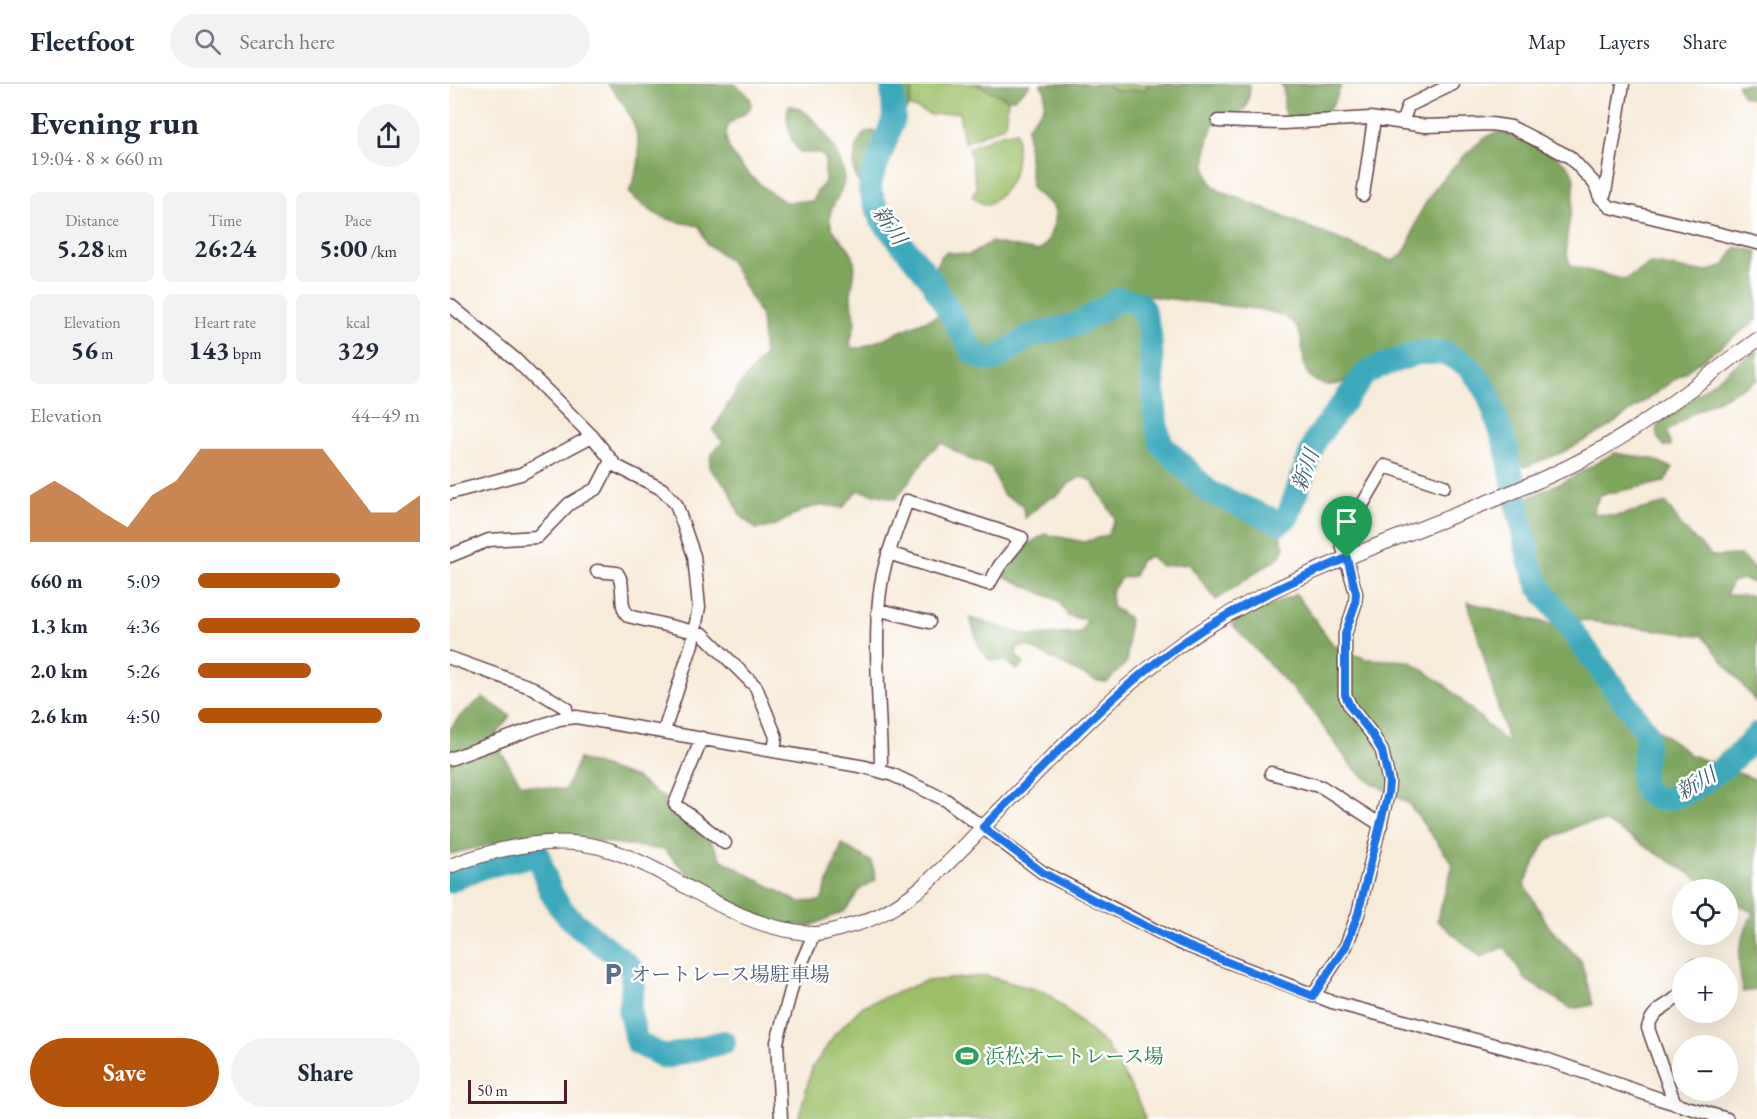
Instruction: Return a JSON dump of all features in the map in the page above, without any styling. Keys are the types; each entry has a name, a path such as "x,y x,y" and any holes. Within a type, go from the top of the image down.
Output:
{"street":[{"path":"1402,123 1408,106 1453,84"},
{"path":"1599,195 1605,193 1623,84"},
{"path":"1363,195 1374,119"},
{"path":"1218,121 1283,123 1374,119 1444,127 1491,124 1510,127 1570,157 1594,184 1599,195 1610,207 1757,243"},
{"path":"450,305 515,359 592,436 611,461 624,473 662,489 676,504 691,544 697,569 699,607 695,632 664,731"},
{"path":"450,866 473,857 532,843 596,846 638,861 736,914 766,927 812,939 858,924 909,899 948,864 1110,702 1162,658 1238,608 1347,558 1534,482 1615,441 1757,340"},
{"path":"450,493 522,474 592,436"},
{"path":"450,556 489,540 537,537 569,504 597,488 611,461"},
{"path":"1313,996 1346,946 1358,914 1381,825 1389,782 1384,760 1372,734 1351,708 1345,695 1345,634 1355,605 1356,593 1342,545 1346,530 1385,466 1439,480"},
{"path":"879,770 881,762 881,581 888,553 907,501 1022,538 1000,565 989,584 888,553"},
{"path":"597,571 611,572 620,578 621,602 628,616 703,634 756,687 776,737 774,751"},
{"path":"880,610 929,622"},
{"path":"450,658 541,692 566,708 567,717"},
{"path":"450,759 567,717 584,717 879,770 933,793 983,827 1042,872 1180,943 1313,996 1540,1057 1675,1104 1727,1119"},
{"path":"702,738 675,804 725,843"},
{"path":"1271,773 1322,787 1381,825"},
{"path":"781,1119 777,1042 798,972 812,939"},
{"path":"1672,999 1650,1017 1648,1028 1675,1104"}],"green space":[{"path":"608,84 734,84 751,100 751,106 748,111 728,126 726,137 729,148 744,170 785,202 813,201 817,191 825,182 825,157 818,153 801,153 791,138 788,124 789,106 807,114 816,123 833,146 843,169 843,184 830,212 830,219 835,233 850,250 854,259 851,298 855,320 850,344 853,348 861,348 941,314 950,320 970,356 989,365 1001,362 1030,342 1082,328 1120,303 1135,307 1146,341 1151,424 1157,446 1206,496 1279,532 1284,547 1280,556 1216,600 1189,564 1161,566 1150,556 1140,561 1134,576 1121,578 1111,592 1112,607 1129,618 1127,662 1107,682 1096,681 1027,646 1017,648 1016,655 1024,664 1017,670 1007,662 988,659 979,646 970,618 1030,636 1081,633 1087,620 1068,616 1059,601 1003,576 1021,551 1046,534 1084,542 1108,535 1115,518 1091,480 1081,477 1070,483 1057,496 1047,499 1025,518 1022,504 1003,495 991,467 969,459 942,443 931,451 896,499 857,490 843,508 828,505 816,506 767,528 756,529 740,515 729,489 709,468 711,455 723,442 713,431 738,387 764,356 761,316 730,261 707,244 699,226 660,216 645,207 629,192 636,175 639,143 622,101"},
{"path":"897,84 913,84 909,106 905,112 900,109"},
{"path":"913,84 975,84 1008,99 1005,125 964,143 959,112 932,115 909,106"},
{"path":"975,84 1031,84 1014,99 1008,99"},
{"path":"1040,84 1105,84 1116,91 1145,90 1149,84 1250,84 1248,102 1242,112 1213,124 1206,150 1206,169 1212,184 1218,190 1392,261 1403,254 1407,248 1425,203 1448,173 1484,138 1497,133 1509,135 1553,155 1573,174 1574,196 1566,247 1572,266 1625,280 1650,264 1705,271 1724,266 1736,247 1757,251 1757,320 1607,428 1561,453 1525,467 1516,454 1489,379 1468,356 1444,346 1402,348 1365,364 1343,382 1327,385 1316,382 1309,376 1300,334 1296,326 1285,318 1264,310 1123,293 1113,296 1072,321 1027,333 990,355 974,345 938,281 937,265 946,252 969,255 991,242 1038,251 1046,243 1055,215 1052,205 1031,187 1027,127 1044,107 1045,91"},
{"path":"1105,84 1149,84 1145,90 1116,91"},
{"path":"1281,84 1341,84 1333,104 1323,114 1287,118"},
{"path":"1737,84 1757,84 1757,101 1743,96"},
{"path":"1016,131 1017,157 1014,174 1005,189 992,202 988,205 984,204 972,196 977,188 969,148 1002,134"},
{"path":"865,132 879,133 880,138 878,151 865,178 862,182 858,182 854,170 856,149"},
{"path":"1757,349 1757,380 1693,413 1667,432 1671,446 1664,446 1657,437 1657,425"},
{"path":"1614,453 1653,459 1673,468 1664,482 1600,495 1592,513 1616,516 1666,503 1682,527 1712,556 1740,555 1757,571 1754,583 1742,579 1732,582 1726,595 1757,596 1757,703 1703,636 1574,619 1523,568 1506,508 1571,478"},
{"path":"1296,594 1334,646 1366,659 1410,661 1445,685 1509,745 1468,602 1579,632 1639,715 1691,755 1757,780 1757,990 1743,992 1739,969 1741,943 1753,913 1738,903 1738,879 1699,879 1606,822 1581,824 1546,841 1524,884 1549,927 1581,961 1593,1005 1572,1009 1526,980 1505,947 1481,957 1437,921 1453,864 1408,803 1369,781 1352,767 1310,708 1232,624"},
{"path":"483,697 510,716 493,739 521,784 565,790 579,759 636,778 676,807 712,843 722,860 798,902 821,901 842,844 872,862 876,880 861,888 845,911 808,927 765,921 701,888 665,850 566,837 533,837 514,839 450,854 450,729 459,717"},
{"name":"浜松オートレース場","path":"987,976 1047,993 1106,1045 1136,1095 1145,1119 798,1119 812,1068 836,1033 863,1006 926,981"}],"waterway":[{"name":"新川","path":"892,84 894,118 871,180 870,191 881,219 929,277 973,352 985,359 995,360 1028,337 1080,323 1119,299 1138,303 1143,309 1150,333 1156,424 1161,444 1209,492 1280,523 1288,516 1316,439 1365,374 1418,353 1445,353 1469,366 1487,391 1506,447 1529,561 1539,586 1646,731 1642,769 1645,790 1655,798 1669,798 1685,792 1721,769 1737,756 1757,734"},
{"path":"450,881 483,867 538,854 550,889 559,906 578,925 631,968 633,986 629,1009 637,1043 665,1057 724,1042"}],"place":[{"name":"オートレース場駐車場","path":"613,974"},
{"name":"浜松オートレース場","path":"967,1056"}],"route":[{"path":"1347,558 1356,593 1355,605 1345,634 1347,661 1345,695 1351,708 1372,734 1382,751 1389,782 1376,849 1358,914 1346,946 1313,996 1180,943 1094,900 1042,872 983,827 1110,702 1162,658 1199,631 1238,608 1278,587 1347,558"}]}
